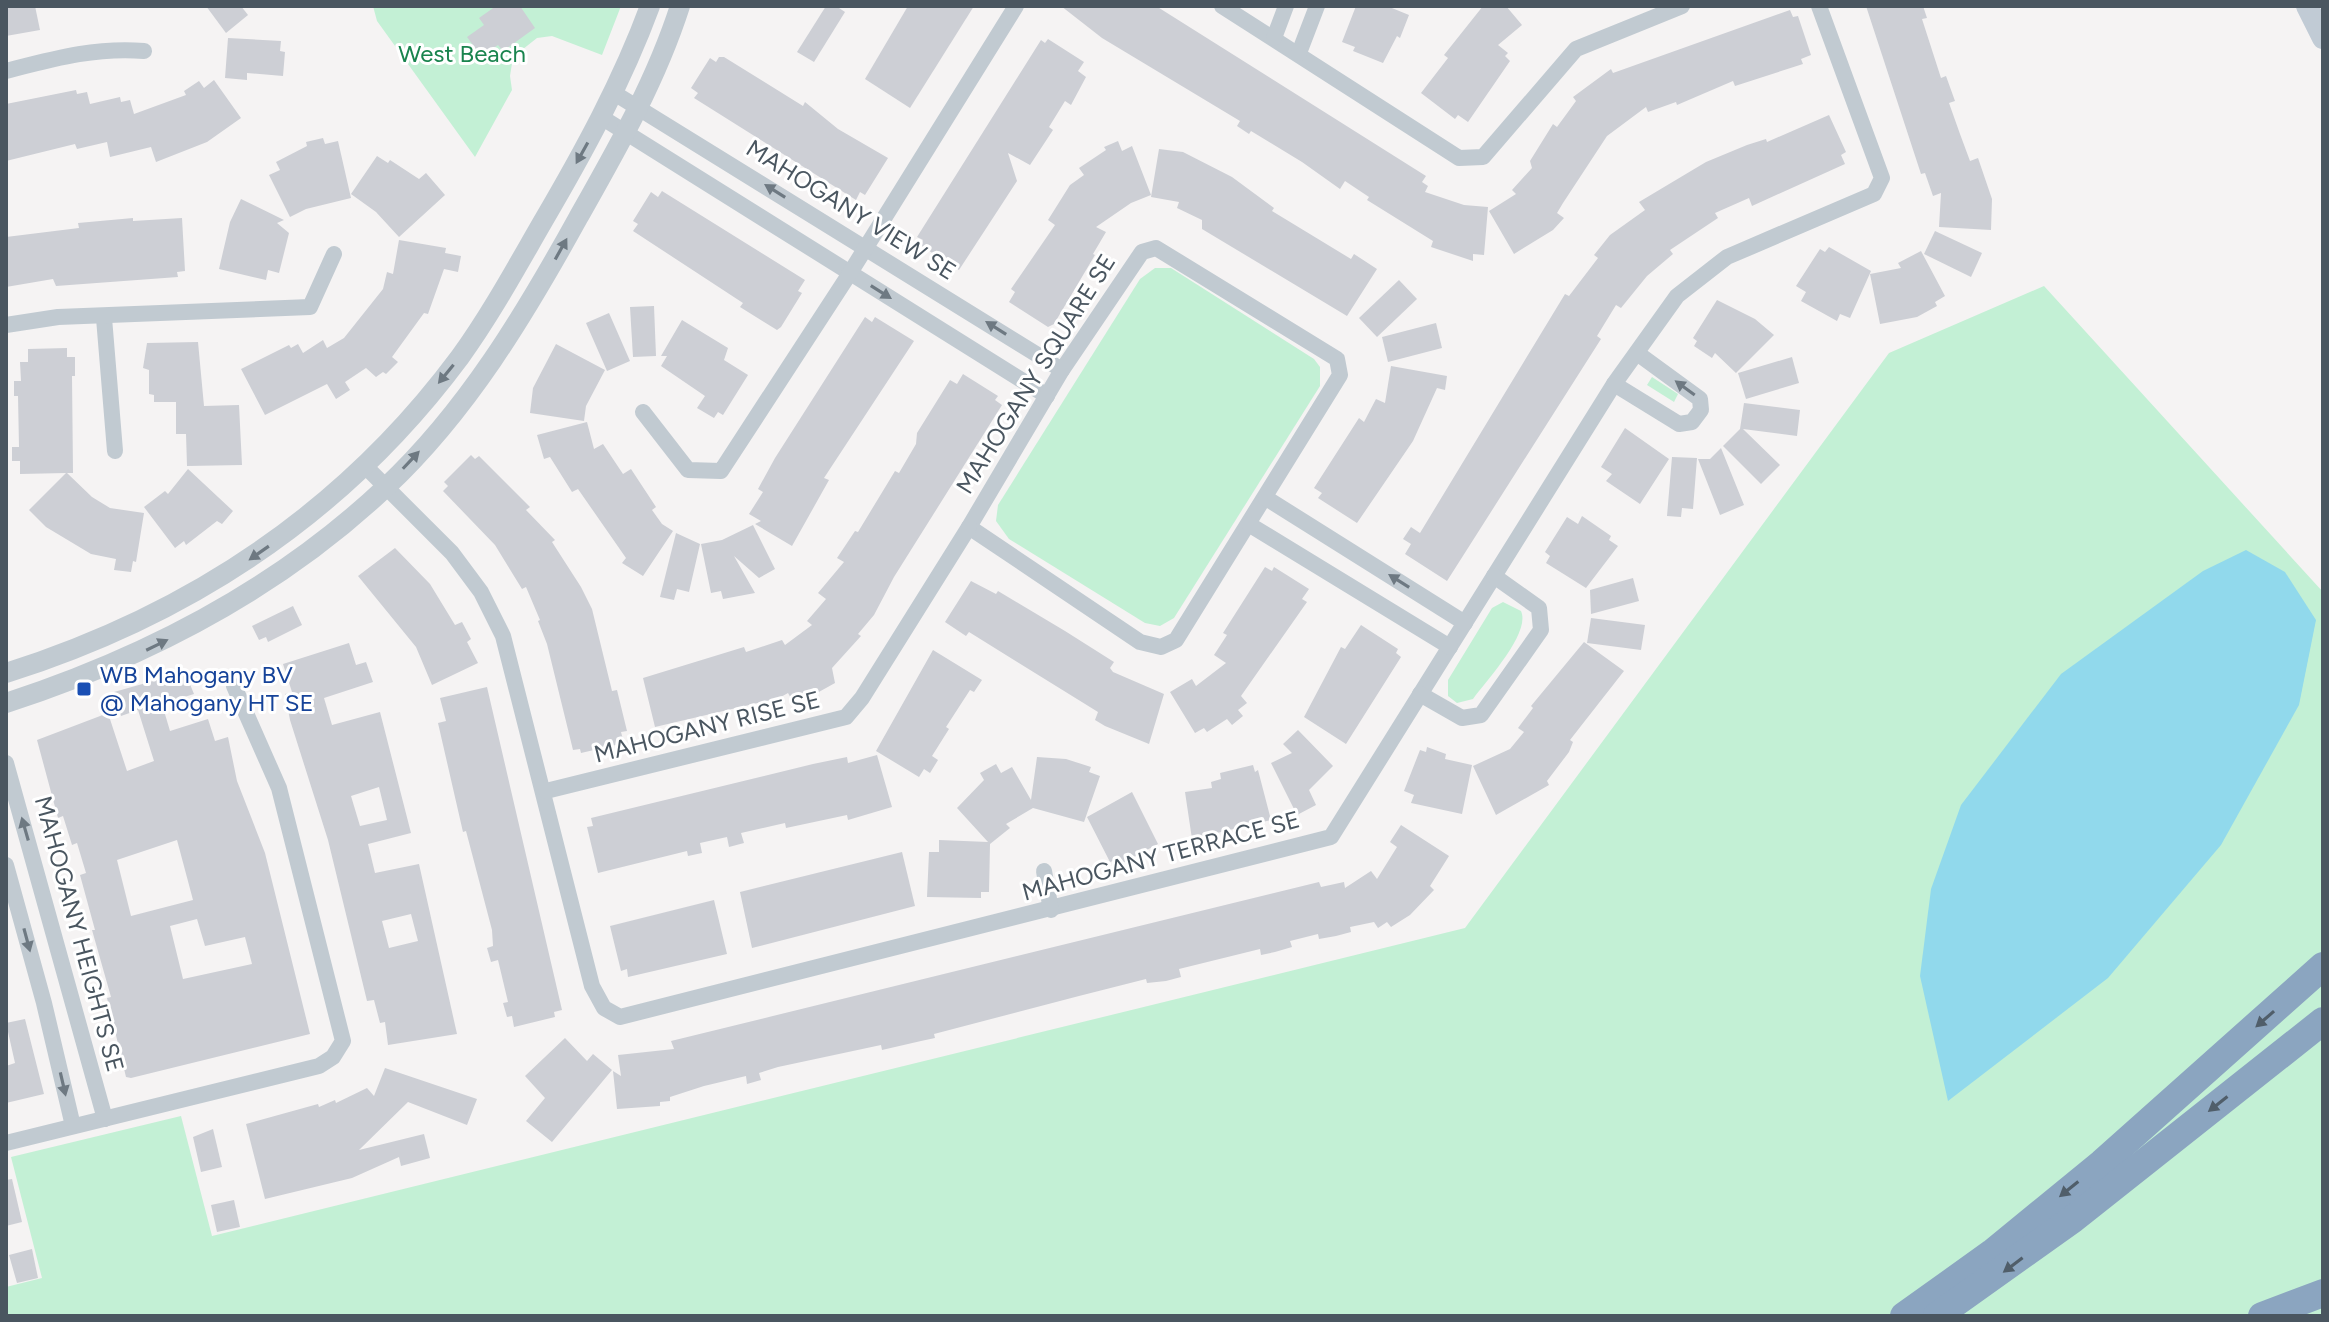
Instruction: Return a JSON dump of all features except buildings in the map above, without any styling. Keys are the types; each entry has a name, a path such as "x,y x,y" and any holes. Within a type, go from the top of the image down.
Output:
{"highway":[{"path":"1904,1316 1992,1253 2102,1163 2323,966"},
{"path":"1937,1316 2051,1236 2323,1021"},
{"path":"2262,1316 2323,1293"}],"main road":[{"path":"2307,6 2323,38"}],"street":[{"path":"6,673 123,630 196,593 283,536 366,467 426,400 489,316 614,93 650,6"},
{"path":"6,703 117,664 209,618 295,562 386,487 450,416 507,339 639,108 680,6"},
{"path":"643,412 688,470 721,471 850,273 1016,6"},
{"path":"1222,6 1459,158 1483,157 1576,49 1682,6"},
{"path":"1274,38 1286,6"},
{"path":"1299,53 1317,6"},
{"name":"MAHOGANY TERRACE SE","path":"366,467 452,553 493,614 511,657 592,986 604,1008 620,1017 1331,837 1614,384 1677,296 1727,257 1874,194 1882,178 1819,6"},
{"path":"6,71 81,52 107,49 144,51"},
{"name":"MAHOGANY VIEW SE","path":"614,93 1062,370"},
{"path":"601,117 1047,396"},
{"name":"MAHOGANY SQUARE SE","path":"1156,248 1337,359 1340,375 1250,525 1176,640 1161,647 1140,642 969,527 1062,370 1142,252 1156,248"},
{"path":"6,325 58,317 104,318 310,307 334,254"},
{"path":"104,318 115,451"},
{"path":"1614,384 1679,424 1692,422 1701,410 1700,399 1637,353"},
{"path":"1266,498 1465,623"},
{"path":"1250,525 1450,647"},
{"name":"MAHOGANY RISE SE","path":"546,791 846,717 969,527"},
{"path":"1420,694 1462,718 1481,715 1541,630 1539,608 1494,576"},
{"path":"6,1143 319,1066 333,1057 343,1041 279,788 234,686"},
{"name":"MAHOGANY HEIGHTS SE","path":"6,763 89,1123"},
{"path":"6,865 44,1003 89,1123"},
{"path":"1044,871 1051,910"}],"green space":[{"name":"West Beach","path":"373,6 621,6 602,55 552,36 537,38 513,57 510,76 512,90 475,157 377,21"},
{"path":"1155,268 1171,268 1314,359 1320,367 1320,386 1174,618 1160,626 1145,623 1009,539 996,521 998,505 1140,279"},
{"path":"2044,286 2323,592 2323,1316 6,1316 6,1287 42,1278 11,1157 181,1116 212,1236 1465,928 1889,353"},
{"path":"1652,377 1678,394 1674,402 1647,385"},
{"path":"1503,602 1521,611 1520,631 1506,656 1473,699 1457,703 1448,696 1448,680 1492,608"}],"water":[{"path":"2246,550 2285,572 2316,620 2299,705 2221,845 2108,978 1948,1101 1920,976 1931,889 1961,805 2061,674 2203,571"}],"place":[{"name":"WB Mahogany BV @ Mahogany HT SE","path":"84,689"}]}
